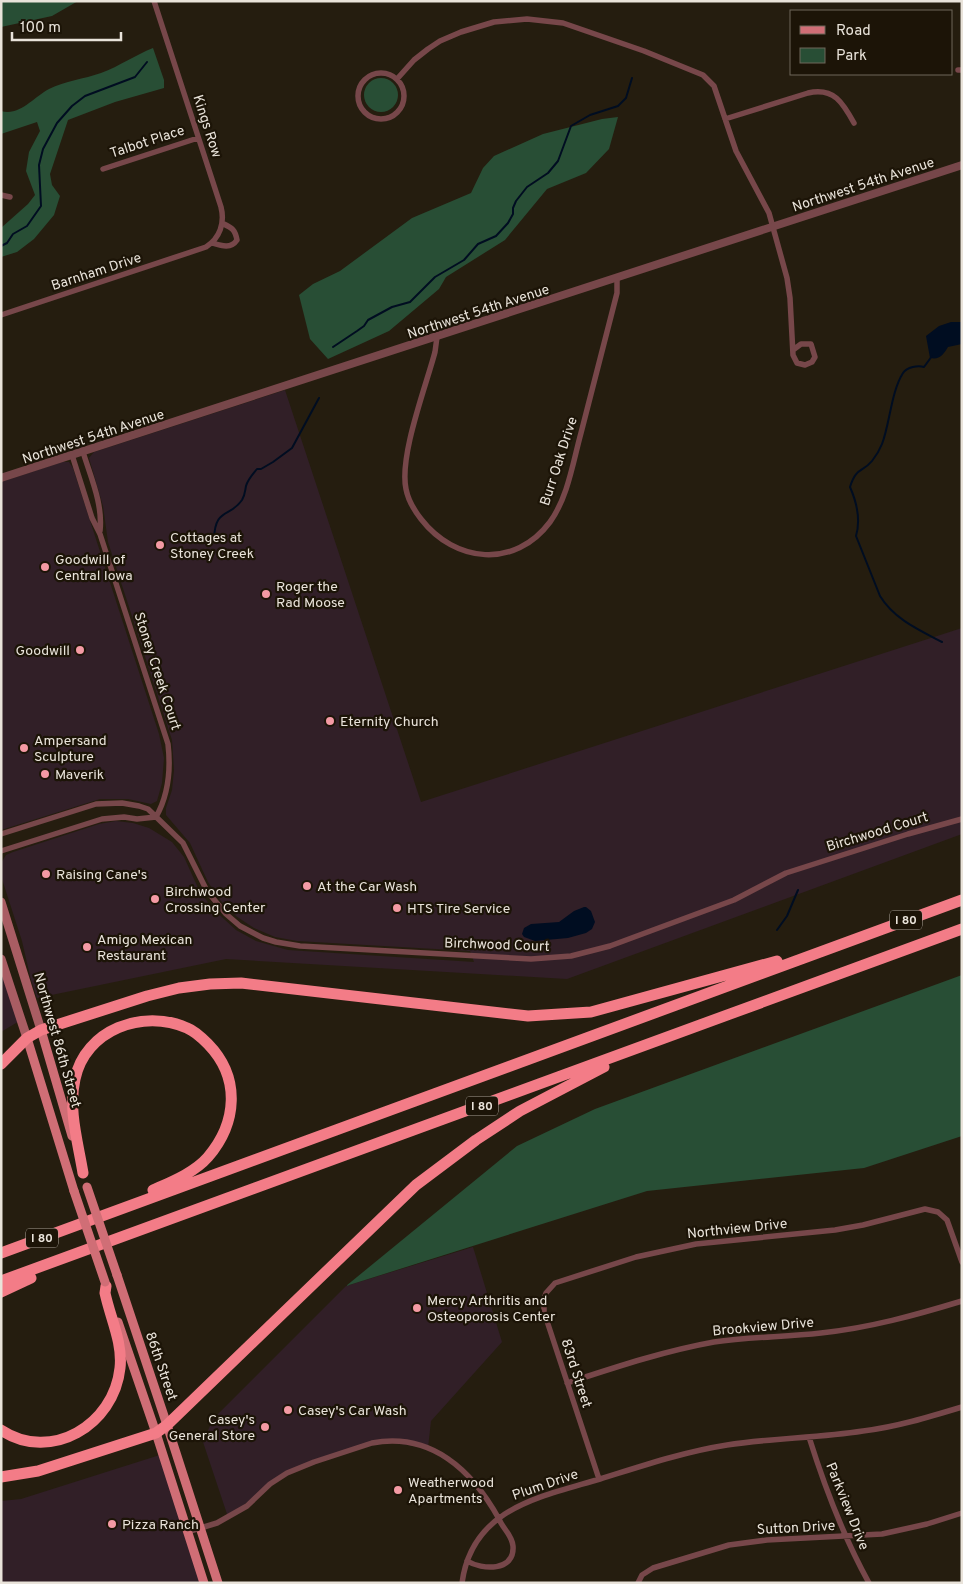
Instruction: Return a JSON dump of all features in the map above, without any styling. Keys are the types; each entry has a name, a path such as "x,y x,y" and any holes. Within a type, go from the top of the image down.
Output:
{"highway":[{"name":"I 80","path":"1,1253 962,900"},
{"name":"I 80","path":"1,1281 962,929"},
{"path":"1,1064 27,1038 41,1030 147,996 179,988 241,983 528,1016 591,1012 851,941"},
{"path":"83,1173 72,1104 75,1078 86,1053 96,1042 115,1027 140,1021 152,1020 178,1024 200,1036 222,1062 230,1085 231,1107 224,1134 207,1158 194,1170 83,1223"},
{"path":"1,1477 38,1471 156,1432 167,1424 416,1185 476,1140 520,1112 643,1046"},
{"path":"1,1292 103,1248 135,1232"},
{"path":"1,1430 23,1440 43,1442 64,1439 90,1425 105,1410 111,1400 120,1368 120,1349 105,1293 106,1284"}],"main road":[{"name":"Northwest 86th Street","path":"1,902 87,1187"},
{"name":"Northwest 86th Street","path":"1,959 74,1191"},
{"name":"86th Street","path":"87,1187 167,1424 218,1583"},
{"name":"86th Street","path":"74,1191 156,1432 204,1583"}],"street":[{"name":"Kings Row","path":"154,1 221,207 222,223"},
{"path":"397,79 414,60 440,42 474,27 508,20 550,20 580,28 703,75 714,86 736,151 767,207 787,278 793,350"},
{"path":"379,73 387,74 397,79 404,93 402,106 398,112 386,119 372,117 362,109 358,96 359,88 363,81 369,76 379,73"},
{"path":"726,119 808,93 820,92 842,102 854,123"},
{"name":"Talbot Place","path":"103,169 198,138"},
{"name":"Northwest 54th Avenue","path":"1,478 962,165"},
{"path":"1,195 10,196"},
{"path":"222,223 233,228 236,232 237,240 232,245 226,246 212,243 222,223"},
{"name":"Barnham Drive","path":"1,315 199,250 212,243"},
{"name":"Burr Oak Drive","path":"437,337 435,352 409,443 404,477 406,490 416,512 442,540 457,549 477,555 503,554 526,544 540,533 550,522 558,507 570,473 617,293 617,278"},
{"name":"Stoney Creek Court","path":"83,452 100,505 100,534"},
{"name":"Stoney Creek Court","path":"72,455 92,518 100,534 168,744 170,758 168,786 156,817"},
{"name":"Birchwood Court","path":"1,834 103,803 122,803 139,806 148,809 183,843 189,852 199,878 215,903 240,926 263,938 300,946 531,959 572,956 601,949 734,900 786,873 962,819"},
{"path":"1,851 102,819 124,817 137,820 156,817"},
{"name":"Northview Drive","path":"560,1280 636,1256 666,1249 729,1240 835,1230 925,1209 938,1212 947,1220 962,1262"},
{"name":"83rd Street","path":"560,1280 554,1283 546,1293 543,1306 598,1479"},
{"name":"Brookview Drive","path":"567,1383 629,1363 687,1348 746,1338 850,1329 907,1317 962,1301"},
{"name":"Plum Drive","path":"462,1583 467,1561 476,1543 488,1528 510,1510 530,1500 651,1462 698,1450 759,1441 857,1432 895,1425 962,1407"},
{"name":"Parkview Drive","path":"809,1437 830,1500 869,1583"},
{"path":"188,1532 222,1520 247,1506 270,1484 287,1472 381,1441 400,1441 419,1444 434,1450 454,1463 472,1479 511,1537 513,1552 510,1560 502,1565 493,1568 476,1566 467,1561"},
{"name":"Sutton Drive","path":"638,1583 642,1576 653,1568 729,1545 767,1540 882,1534 903,1530 962,1512"}],"shaded area":[{"path":"285,390 421,802 962,628 962,834 567,979 226,959 37,998 22,941 1,876 1,863 6,855 13,852 99,824 116,821 133,823 149,828 172,842 184,857 199,890 212,908 236,930 256,941 288,950 474,962 470,951 297,941 275,937 254,928 236,916 220,900 208,882 190,843 166,815 166,808 172,790 174,770 172,740 108,542 103,506 89,458 94,452"},
{"path":"62,462 69,462 73,468 159,734 164,758 162,783 157,801 151,804 128,799 100,799 1,830 1,482"},
{"path":"1,959 21,1020 1,1032"},
{"path":"473,1247 502,1342 431,1421 428,1448 381,1441 299,1467 262,1491 228,1517 203,1442 213,1419 346,1286"},
{"path":"163,1454 204,1583 1,1583 1,1501 21,1499"}],"green space":[{"path":"1,1 78,1 52,16 1,27"},
{"path":"153,48 164,80 164,88 115,102 68,120 50,174 52,185 60,196 54,215 34,239 17,252 1,257 1,228 28,204 35,195 26,171 29,152 40,131 37,122 1,134 1,111 8,112 20,109 49,89 101,73"},
{"path":"381,78 388,79 393,83 397,88 397,102 393,107 388,111 381,112 374,111 369,107 365,102 364,95 365,88 369,83 374,79"},
{"path":"618,117 609,149 586,173 547,189 505,240 446,277 439,289 389,331 328,359 310,339 299,295 313,284 340,271 412,218 471,193 483,168 494,156 543,134 602,119"},
{"path":"962,975 962,1136 864,1168 647,1191 346,1286 517,1146 595,1109"}],"water":[{"path":"951,322 962,322 962,344 948,347 939,358 930,358 926,336 939,326"},
{"path":"584,907 591,911 595,922 592,929 586,933 568,938 535,941 524,937 522,934 524,928 531,924 559,922 574,911"}],"waterway":[{"path":"1,246 7,243 13,234 27,226 41,206 39,165 43,149 57,123 72,106 85,96 135,77 147,62"},
{"path":"333,347 364,326 368,320 392,307 410,302 435,277 464,260 478,244 496,236 508,223 513,214 516,201 527,187 548,173 558,161 571,126 590,115 618,106 626,98 632,78"},
{"path":"932,356 924,367 913,367 903,373 893,398 881,446 872,461 857,473 850,487 858,511 856,536 880,596 892,611 900,617 942,642"},
{"path":"214,539 215,529 220,517 237,506 242,500 248,481 257,469 261,469 273,462 292,448 319,398"},
{"path":"777,930 787,916 798,890"}],"place":[{"name":"Cottages at Stoney Creek","path":"160,545"},
{"name":"Goodwill of Central Iowa","path":"45,567"},
{"name":"Roger the Rad Moose","path":"266,594"},
{"name":"Goodwill","path":"80,650"},
{"name":"Eternity Church","path":"330,721"},
{"name":"Ampersand Sculpture","path":"24,748"},
{"name":"Maverik","path":"45,774"},
{"name":"Raising Cane's","path":"46,874"},
{"name":"At the Car Wash","path":"307,886"},
{"name":"Birchwood Crossing Center","path":"155,899"},
{"name":"HTS Tire Service","path":"397,908"},
{"name":"Amigo Mexican Restaurant","path":"87,947"},
{"name":"Mercy Arthritis and Osteoporosis Center","path":"417,1308"},
{"name":"Casey's Car Wash","path":"288,1410"},
{"name":"Casey's General Store","path":"265,1427"},
{"name":"Weatherwood Apartments","path":"398,1490"},
{"name":"Pizza Ranch","path":"112,1524"}]}
